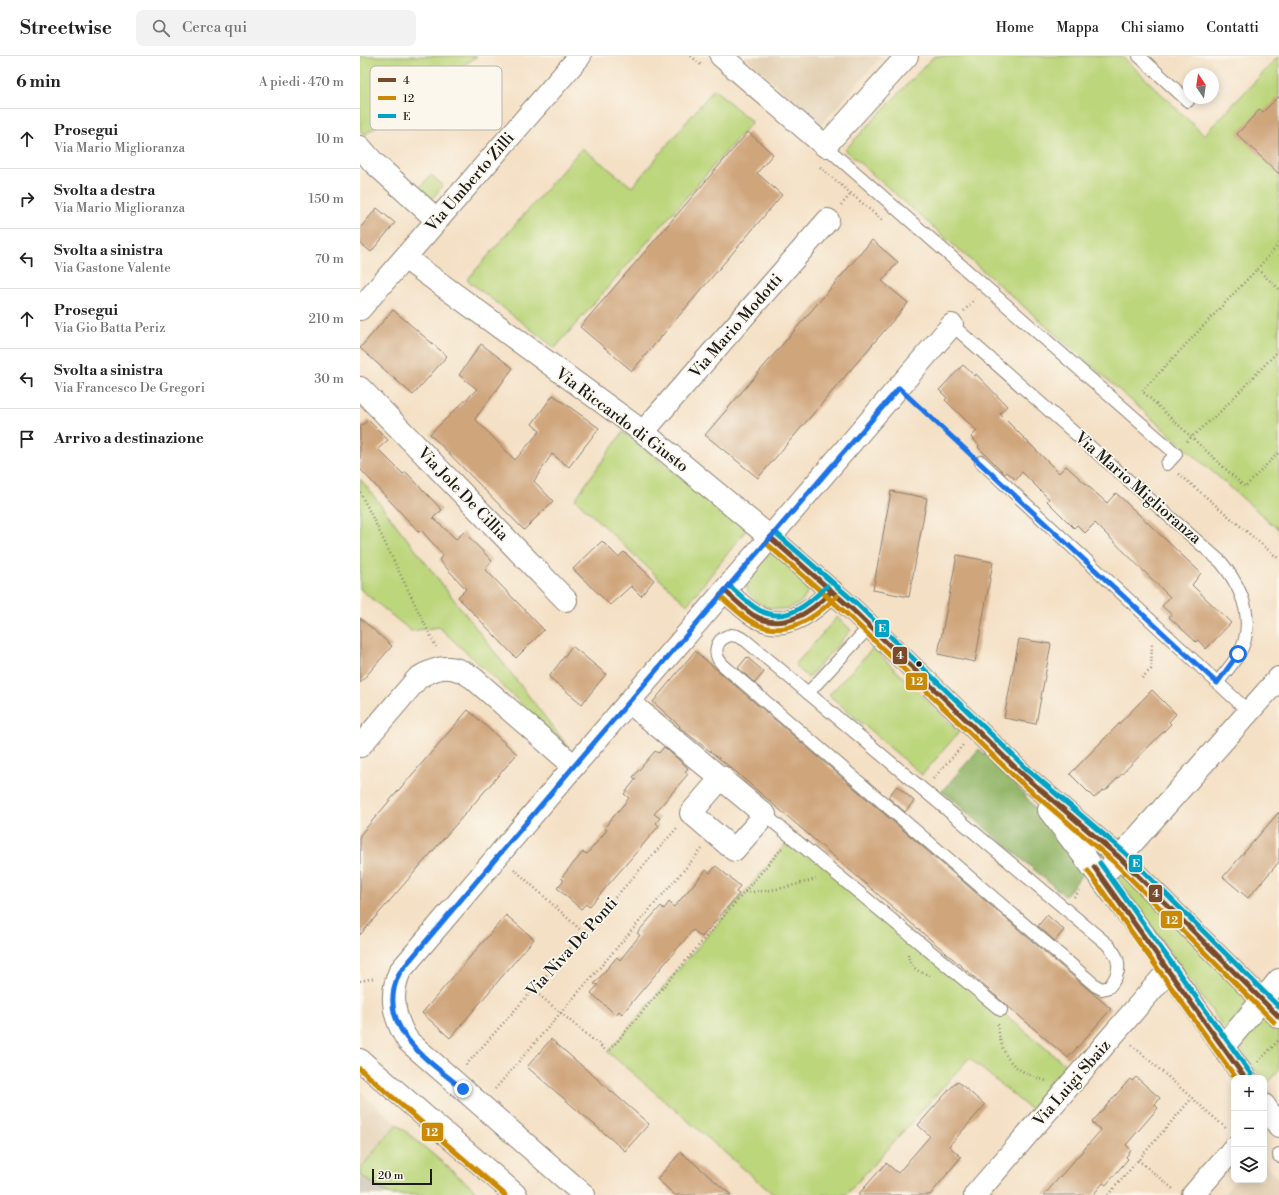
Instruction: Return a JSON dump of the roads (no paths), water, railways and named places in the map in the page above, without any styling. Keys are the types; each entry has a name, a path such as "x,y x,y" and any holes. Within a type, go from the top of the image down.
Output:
{"street":[{"name":"Via Umberto Zilli","path":"360,309 580,56"},
{"path":"721,56 825,146 907,56"},
{"path":"360,147 373,162 437,220"},
{"name":"Via Mario Modotti","path":"643,432 828,220"},
{"name":"Via Riccardo di Giusto","path":"404,258 643,432 771,538 870,626 1022,774 1120,857 1279,1017"},
{"path":"584,1195 482,1104 408,1041 400,1029 394,1010 394,983 400,972 498,855 952,325"},
{"name":"Via Jole De Cillia","path":"360,388 566,600"},
{"path":"725,591 749,612 760,619 775,621 790,620 805,616 818,606 832,591"},
{"path":"360,746 418,678 430,671 446,667 462,670 473,678 574,766"},
{"path":"1102,878 1279,678"},
{"path":"630,702 722,777 765,815 734,850 691,813 722,777"},
{"name":"Via Riccardo di Giusto","path":"1022,774 1102,878 1223,1047 1249,1073"},
{"name":"Via Luigi Sbaiz","path":"975,1195 1169,970"},
{"path":"1223,1047 1279,980"},
{"path":"360,1060 516,1195"},
{"path":"1184,1192 1231,1141"}],"lane":[{"path":"1139,56 1183,96"},
{"path":"825,146 1176,454 1167,464"},
{"name":"Via Mario Miglioranza","path":"952,325 1221,562 1233,576 1242,593 1245,608 1247,624 1245,640 1228,669 1217,683"},
{"path":"981,462 1249,712"},
{"path":"808,693 870,626"},
{"path":"738,636 808,693 1114,951 1118,958 1118,974 1109,987 1102,988 1096,986 723,665 716,656 717,645 725,637 738,636"},
{"path":"765,815 1001,1010"}]}
